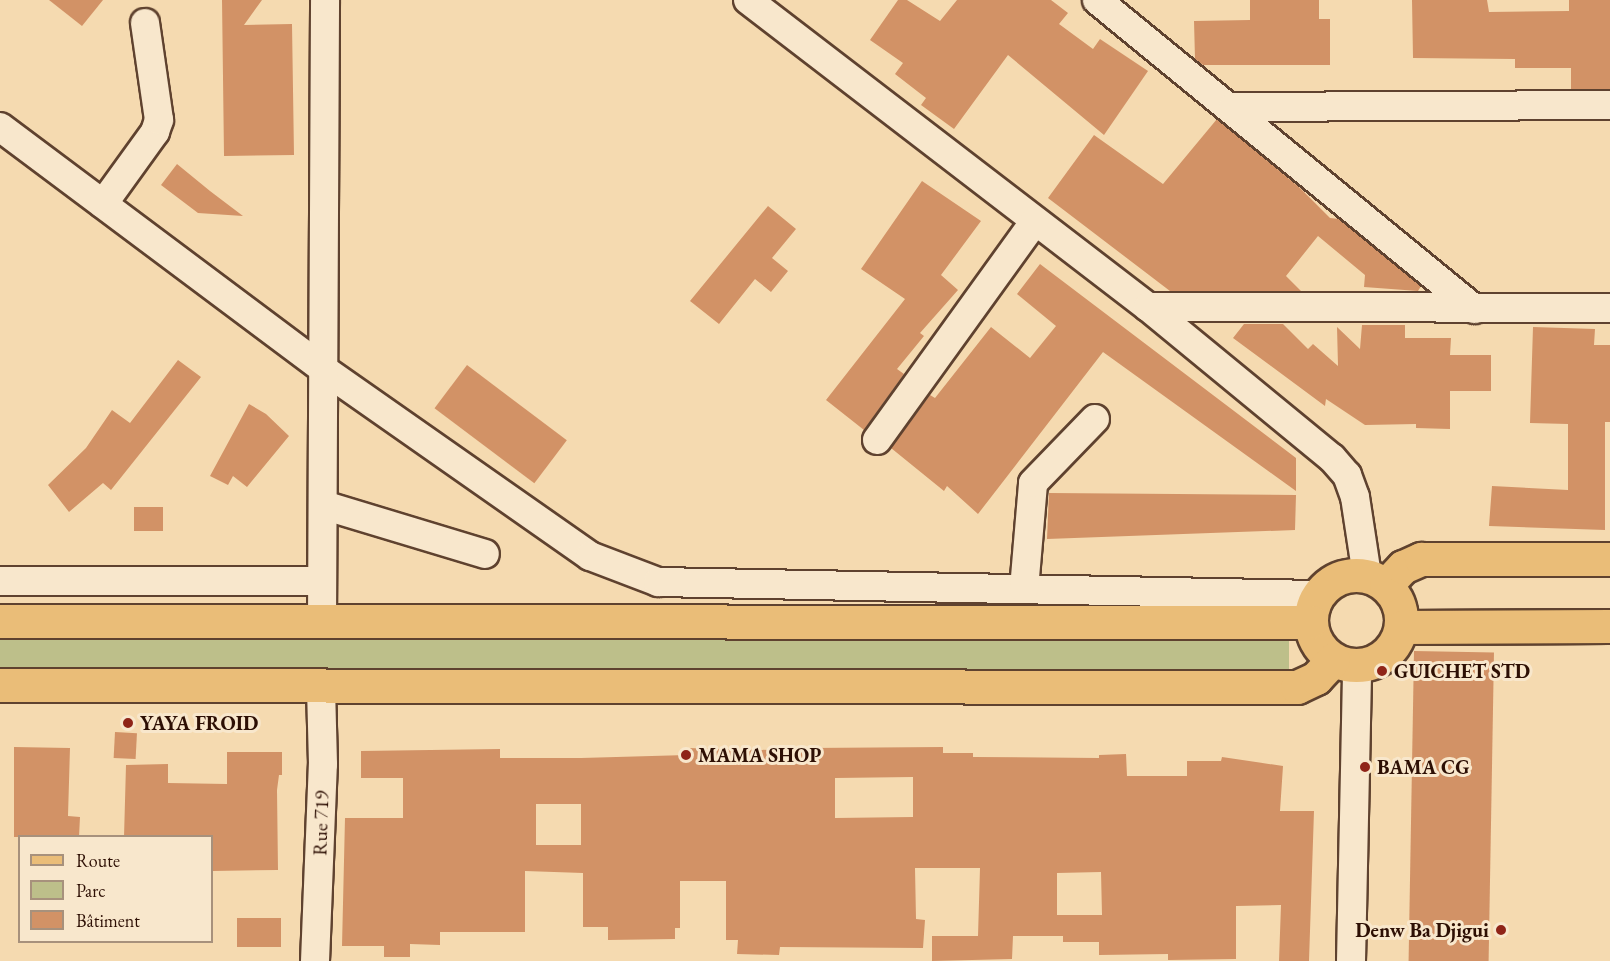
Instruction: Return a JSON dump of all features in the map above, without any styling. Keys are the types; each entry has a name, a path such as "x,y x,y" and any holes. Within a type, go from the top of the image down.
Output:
{"main road":[{"path":"1345,663 1316,644 1314,608 1339,578 1376,580 1421,560 1610,559"},
{"path":"0,685 1297,687 1345,663 1374,663 1393,649 1402,627 1399,604 1376,580"},
{"path":"0,621 322,622 1314,608"},
{"path":"1402,627 1610,626"}],"street":[{"path":"322,622 325,0"},
{"path":"1097,0 1233,107 1475,309"},
{"path":"765,5 1035,221 1148,308 1347,475 1355,497 1376,580"},
{"path":"103,204 155,132 159,120 145,23"},
{"path":"1233,107 1610,105"},
{"path":"0,127 323,369 590,556 658,582 1024,589 1314,608"},
{"path":"877,440 1035,221"},
{"path":"1148,308 1610,309"},
{"path":"1024,589 1033,483 1095,418"},
{"path":"323,505 484,554"},
{"path":"0,580 322,580"},
{"path":"1345,663 1352,961"},
{"name":"Rue 719","path":"315,961 323,764 321,686"}],"green space":[{"path":"0,632 1289,632 1289,674 0,674"}],"building":[{"path":"49,0 103,0 82,26"},
{"path":"222,0 262,0 244,25 292,24 294,155 224,156"},
{"path":"898,0 907,0 940,21 957,0 1051,0 1068,13 1059,24 1093,49 1100,39 1148,71 1104,135 1008,55 954,129 921,105 926,98 895,74 903,63 870,40"},
{"path":"1250,0 1319,0 1319,19 1330,19 1330,65 1203,65 1195,59 1194,21 1250,20"},
{"path":"1412,0 1487,0 1489,12 1569,11 1569,0 1610,0 1610,89 1571,89 1571,68 1515,68 1515,59 1413,58"},
{"path":"1217,119 1300,188 1330,218 1339,219 1421,286 1418,291 1364,287 1365,275 1318,236 1286,276 1301,291 1170,291 1048,198 1094,135 1163,184"},
{"path":"177,164 243,216 198,213 161,185"},
{"path":"922,181 981,221 941,275 958,290 920,333 924,336 897,369 904,374 864,430 826,400 905,299 861,269"},
{"path":"768,206 796,229 772,258 788,271 771,292 755,279 719,324 690,301"},
{"path":"1040,264 1296,458 1296,491 1103,352 978,514 947,486 944,491 891,448 930,395 935,398 991,327 1030,358 1056,326 1017,294"},
{"path":"1244,324 1283,324 1308,349 1313,344 1338,366 1337,327 1360,349 1362,325 1405,325 1405,338 1451,338 1450,355 1491,355 1491,391 1450,391 1450,429 1416,428 1416,424 1365,425 1326,399 1325,406 1233,338"},
{"path":"1533,327 1595,329 1594,345 1610,345 1610,422 1605,422 1605,530 1489,526 1492,486 1568,490 1568,424 1530,423"},
{"path":"178,360 201,377 111,490 103,483 69,512 48,485 86,448 112,410 130,423"},
{"path":"467,365 567,440 534,483 435,408"},
{"path":"249,404 266,414 289,436 247,487 233,476 228,485 210,476"},
{"path":"1049,493 1296,495 1295,530 1047,539"},
{"path":"134,507 163,507 163,531 134,531"},
{"path":"1414,651 1494,652 1489,961 1409,961"},
{"path":"115,732 137,733 136,759 114,758"},
{"path":"14,747 70,748 68,816 80,817 79,835 18,835 14,837"},
{"path":"943,747 943,753 973,753 973,757 1099,758 1099,755 1126,754 1127,776 1187,776 1187,761 1221,761 1222,757 1283,766 1280,811 1314,811 1309,961 1279,961 1281,905 1236,906 1236,959 1168,960 1168,954 1099,955 1099,942 1063,942 1063,936 1013,936 1012,959 932,961 932,936 978,936 980,868 915,868 916,919 925,920 923,948 780,947 779,955 737,954 738,940 726,940 726,881 680,881 680,928 675,928 675,939 608,940 608,927 583,927 583,873 525,871 525,932 440,932 440,945 410,944 410,957 384,957 384,946 342,946 345,818 403,818 403,778 361,778 361,751 500,749 500,758 581,758 687,755 687,748 809,751 809,748","holes":["913,777 913,817 835,818 835,778","536,804 581,804 581,845 536,845","1101,872 1102,915 1057,915 1057,873"]},
{"path":"227,752 282,752 282,775 279,775 277,790 278,870 213,871 213,835 124,835 126,765 168,764 168,783 227,784"},
{"path":"237,918 281,918 281,947 237,947"}],"place":[{"name":"GUICHET STD","path":"1382,671"},
{"name":"YAYA FROID","path":"128,723"},
{"name":"MAMA SHOP","path":"686,755"},
{"name":"BAMA CG","path":"1365,767"},
{"name":"Denw Ba Djigui","path":"1501,930"}]}
